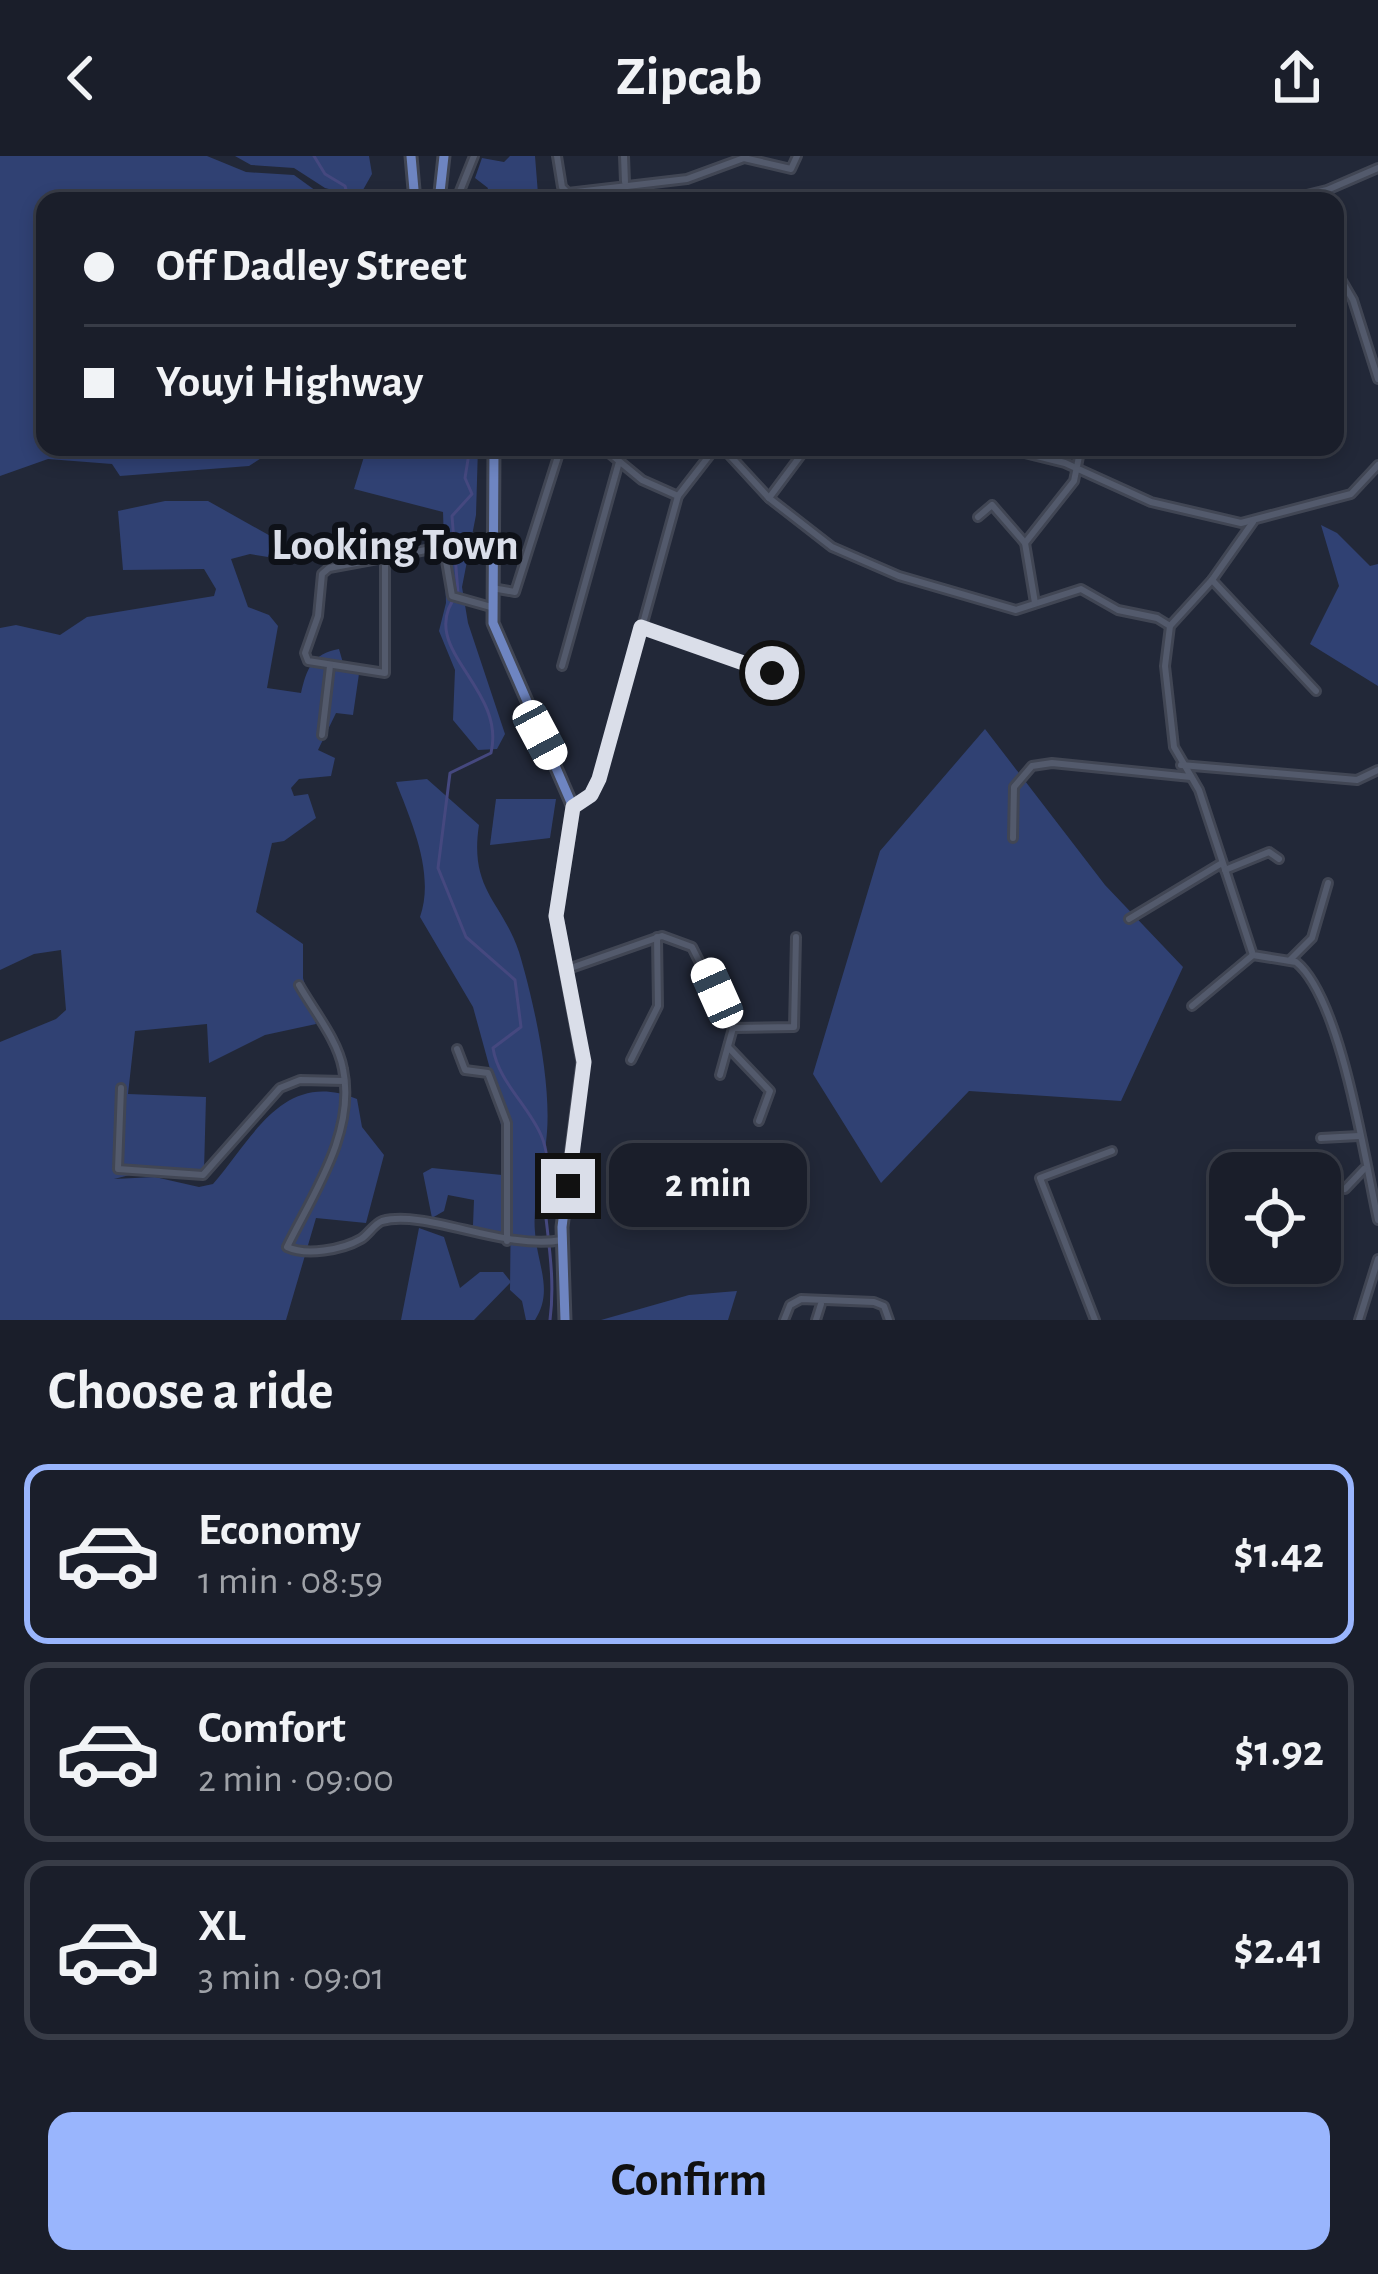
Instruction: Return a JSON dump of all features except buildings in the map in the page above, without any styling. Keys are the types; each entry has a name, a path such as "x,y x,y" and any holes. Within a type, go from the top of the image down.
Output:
{"main road":[{"path":"411,156 415,192"},
{"path":"440,192 445,156"},
{"path":"494,456 491,607 503,654 573,807 556,916 584,1062 558,1241 566,1320"}],"street":[{"path":"459,192 473,156"},
{"path":"557,156 565,192 687,179 744,158 791,169 797,156"},
{"path":"625,156 625,184"},
{"path":"1319,192 1378,168"},
{"path":"1344,282 1378,379"},
{"path":"490,588 515,592 558,456"},
{"path":"612,456 678,496"},
{"path":"562,666 617,456"},
{"path":"573,807 591,795 599,779 678,496 711,456"},
{"path":"728,456 769,498 832,547 899,576 1016,610 1081,589 1118,610 1157,618 1170,626"},
{"path":"769,498 800,456"},
{"path":"1032,456 1078,469 1150,502 1216,520 1253,522 1351,494 1378,465"},
{"path":"1025,543 1078,469 1080,456"},
{"path":"978,518 992,505 1025,543 1035,603"},
{"path":"1253,522 1212,580 1170,626 1165,666 1181,765 1191,778 1253,955"},
{"path":"385,556 385,674 330,666 305,656 319,616 322,574 385,556 440,549 452,596 491,607"},
{"path":"1212,580 1316,691"},
{"path":"641,627 772,673 779,672 784,651"},
{"path":"322,735 330,666"},
{"path":"1012,838 1014,787 1032,766 1052,763 1191,778"},
{"path":"1181,765 1323,779 1367,779 1378,770"},
{"path":"1129,919 1223,866 1269,852 1279,860"},
{"path":"1290,960 1312,938 1328,883"},
{"path":"733,1028 794,1027 796,937"},
{"path":"564,970 656,938 697,952 733,1028 719,1075"},
{"path":"631,1060 658,1006 656,938"},
{"path":"1192,1006 1253,955 1303,966 1322,998 1356,1106 1364,1169 1378,1220"},
{"path":"299,985 341,1061 344,1081 338,1140 287,1247 305,1252 344,1245 385,1221 446,1227 507,1241 558,1241"},
{"path":"729,1048 770,1091 759,1121"},
{"path":"458,1049 464,1070 488,1073 506,1114 507,1241"},
{"path":"121,1088 118,1169 194,1178 211,1169 280,1088 300,1080 344,1081"},
{"path":"1321,1138 1360,1136"},
{"path":"1095,1320 1040,1178 1112,1151"},
{"path":"1346,1189 1364,1169"},
{"path":"1359,1320 1378,1259"},
{"path":"784,1320 794,1300 874,1302 884,1306 889,1320"},
{"path":"815,1320 821,1304"}],"shaded area":[{"path":"0,156 207,156 246,172 294,175 317,192 36,192 36,456 263,456 249,466 120,476 112,464 48,459 0,476"},
{"path":"235,156 369,156 372,174 362,192 340,192 294,168 251,165"},
{"path":"510,156 535,156 538,192 486,192 488,188 475,178 482,158 504,162"},
{"path":"364,456 478,456 476,515 462,587 468,623 505,734 497,749 478,750 453,720 455,670 439,631 446,603 443,512 354,489"},
{"path":"165,501 208,501 274,538 268,557 250,554 231,559 248,607 269,615 278,626 267,688 301,693 312,664 339,649 343,663 360,667 353,715 336,713 318,750 335,758 331,776 299,779 291,788 294,796 308,794 316,818 284,841 272,843 256,912 303,944 303,978 316,1024 265,1035 209,1063 207,1024 135,1031 128,1094 206,1097 204,1171 199,1175 149,1170 114,1179 155,1177 199,1187 213,1184 273,1112 309,1093 332,1092 357,1099 362,1127 384,1155 366,1223 316,1218 286,1320 0,1320 0,1042 56,1019 66,1010 61,950 34,954 0,970 0,628 16,625 60,635 87,617 214,596 216,589 204,569 123,570 118,511"},
{"path":"1321,525 1337,533 1370,566 1378,564 1378,686 1310,644 1339,586"},
{"path":"985,729 1105,885 1183,967 1121,1101 969,1091 881,1183 813,1074 880,851"},
{"path":"427,779 479,825 483,880 519,952 536,1017 548,1111 535,1219 543,1299 535,1320 526,1320 522,1301 510,1290 511,1189 495,1087 473,1007 420,917 423,866 396,782"},
{"path":"496,799 556,799 550,838 490,845"},
{"path":"432,1168 502,1175 504,1238 463,1228 473,1225 474,1200 448,1195 444,1211 432,1218 423,1173"},
{"path":"419,1228 444,1237 460,1288 480,1272 503,1272 511,1282 474,1320 401,1320"},
{"path":"737,1291 728,1320 601,1320 689,1295"}],"waterway":[{"path":"314,156 325,174 347,192"},
{"path":"469,456 465,478 472,494 452,516 458,593 447,613 446,632 486,707 491,753 450,773 438,868 466,937 515,980 521,1027 493,1048 501,1071 544,1145 550,1320"}],"district":[{"name":"Looking Town","path":"395,543"}],"route":[{"path":"568,1186 584,1062 579,1022 556,934 557,900 573,807 591,795 599,779 641,627 703,644 772,673"}]}
